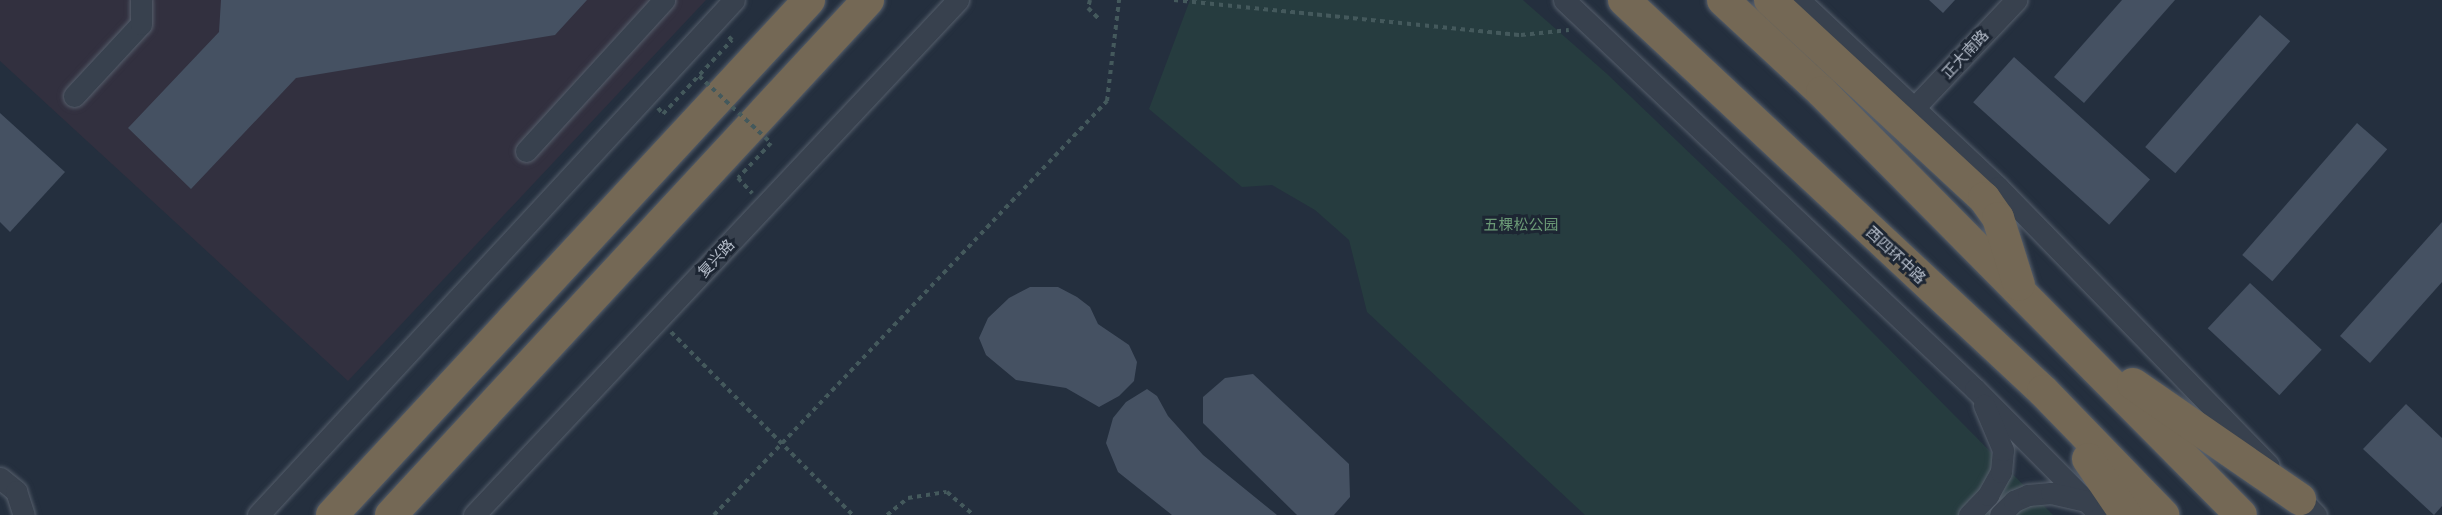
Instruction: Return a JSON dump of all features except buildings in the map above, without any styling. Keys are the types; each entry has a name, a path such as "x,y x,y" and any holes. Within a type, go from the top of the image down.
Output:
{"highway":[{"path":"332,515 809,0"},
{"path":"391,515 868,0"},
{"name":"西四环中路","path":"1624,0 2043,391 2163,515"},
{"path":"1723,0 1822,92 2077,346 2241,515"},
{"path":"1770,0 1984,198 1998,218 2020,289"},
{"path":"2077,346 2308,507"},
{"path":"2043,391 2126,515"}],"street":[{"path":"74,96 141,24 141,0"},
{"path":"526,151 664,0"},
{"path":"258,515 734,0"},
{"name":"复兴路","path":"474,515 958,0"},
{"path":"1564,0 1975,389 2094,508"},
{"path":"1799,0 1914,108 2108,297 2308,507"},
{"name":"正大南路","path":"1914,108 2016,0"},
{"path":"1969,515 1988,495 2001,472 2003,450 1975,389"},
{"path":"0,478 16,491 24,515"},
{"path":"2000,515 2013,501 2028,495 2051,493 2094,508"}],"path":[{"path":"1090,0 1088,8 1100,20"},
{"path":"714,515 1107,101 1119,0"},
{"path":"1174,0 1521,35 1594,28"},
{"path":"663,114 732,40"},
{"path":"699,76 771,143 738,178"},
{"path":"658,319 853,515"},
{"path":"887,515 908,498 947,492 973,515"}],"shaded area":[{"path":"0,0 706,0 348,381 0,61"}],"green space":[{"name":"五棵松公园","path":"1190,0 1523,0 1606,73 1790,249 2053,515 1585,515 1367,312 1349,240 1315,210 1272,185 1242,187 1149,109"}]}
